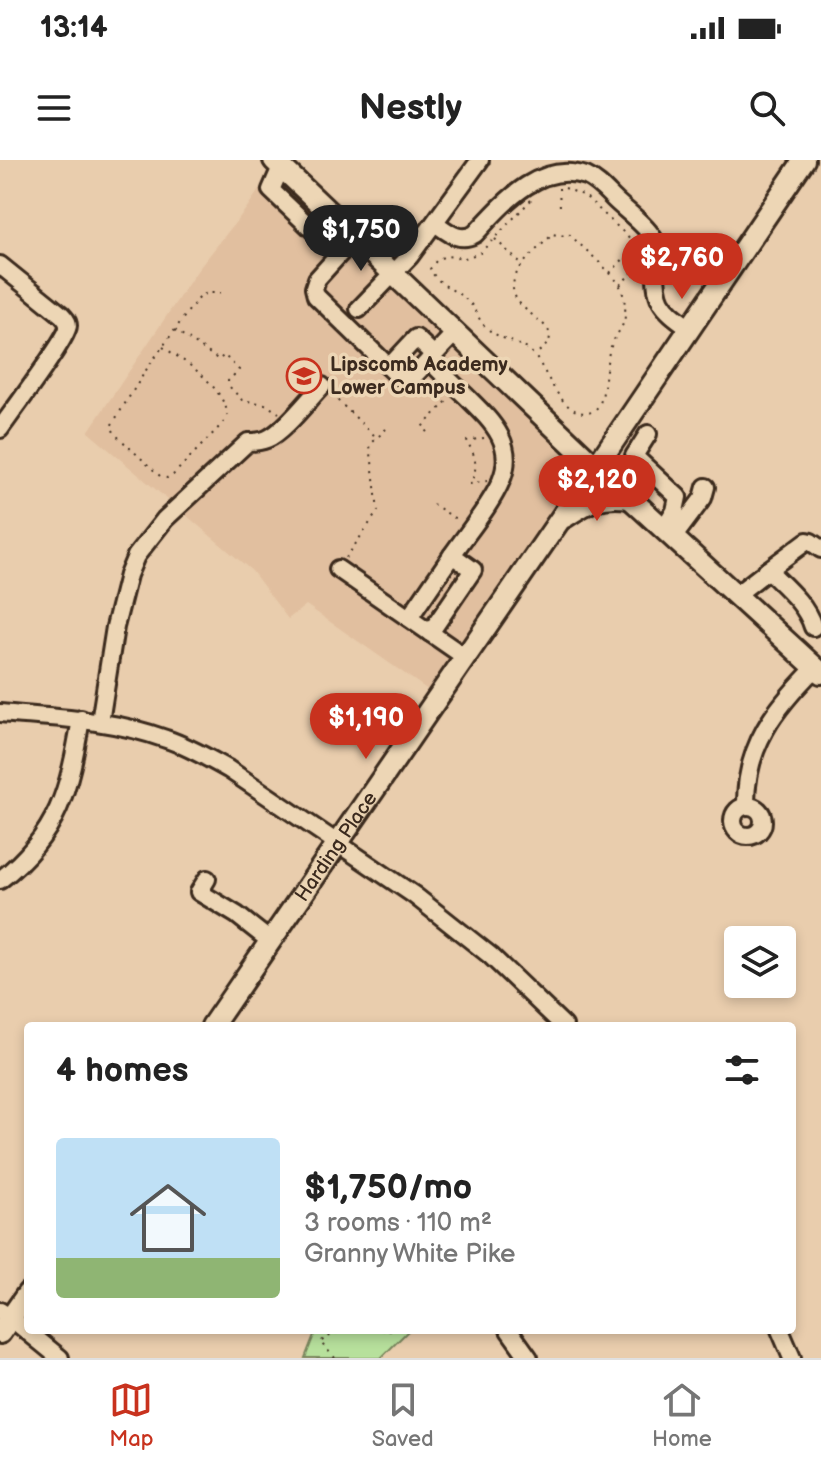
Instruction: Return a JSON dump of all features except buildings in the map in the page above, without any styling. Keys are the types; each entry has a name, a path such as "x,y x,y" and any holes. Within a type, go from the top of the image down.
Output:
{"main road":[{"name":"Harding Place","path":"215,1022 804,160"},
{"path":"278,163 596,467 818,671"},
{"path":"558,521 600,498 630,498"},
{"path":"4,1321 24,1298"}],"street":[{"path":"359,309 410,256 480,160"},
{"path":"278,163 271,190 338,254"},
{"path":"435,223 456,237 470,237 517,190 542,173 581,173 596,182 649,233 656,250 655,285 660,300 668,311 690,328"},
{"path":"355,237 317,279 314,288 316,296 399,377 407,381 413,377 455,333"},
{"path":"0,265 51,305 68,324 60,343 0,429"},
{"path":"389,367 416,338 458,389 491,421 501,436 505,456 501,480 409,618"},
{"path":"100,722 119,607 132,565 142,547 165,519 248,442 270,438 322,386"},
{"path":"648,434 634,456 678,497 668,533"},
{"path":"668,533 703,498 706,487"},
{"path":"736,595 807,541 821,549"},
{"path":"430,633 473,570 452,555"},
{"path":"338,569 465,657"},
{"path":"768,570 818,625 797,651"},
{"path":"746,806 748,779 761,737 775,711 818,671"},
{"path":"0,713 100,722 168,739 204,755 414,895 509,972 560,1022"},
{"path":"0,880 28,855 56,815 71,773 81,719"},
{"path":"207,879 199,892 237,915 270,941"},
{"path":"4,1321 60,1358"},
{"path":"512,1334 529,1358"},
{"path":"782,1334 792,1358"}],"path":[{"path":"553,188 559,173"},
{"path":"559,173 560,207"},
{"path":"559,173 572,189 585,196 642,253 641,262 620,285"},
{"path":"534,197 475,255 465,258 445,256 436,261 431,271 442,284 473,306 490,331 514,341 534,355 568,405 579,412 588,413 600,403 609,353 625,317 624,304 620,285 569,234 553,234 517,272 514,282 516,295 526,311 545,325 551,335 547,346 534,355"},
{"path":"494,238 523,266"},
{"path":"609,273 637,245"},
{"path":"163,347 206,378 221,397 228,413 224,422 167,478 160,476 115,434 111,426 148,367 201,296 221,293"},
{"path":"175,330 219,360 224,355 239,370 228,385 242,400 270,406 288,422"},
{"path":"322,386 377,438"},
{"path":"427,432 422,427 458,389"},
{"path":"338,569 378,511 370,445 387,428"},
{"path":"501,436 466,441 476,463 470,484 501,480"},
{"path":"433,504 470,528"},
{"path":"333,1334 320,1342 335,1358"}],"shaded area":[{"name":"Lipscomb Academy Lower Campus","path":"271,172 569,459 572,474 564,490 428,690 306,605 288,619 252,571 88,432 197,271"}],"green space":[{"path":"314,1334 405,1334 381,1358 305,1358"}],"place":[{"name":"Lipscomb Academy Lower Campus","path":"304,376"}]}
